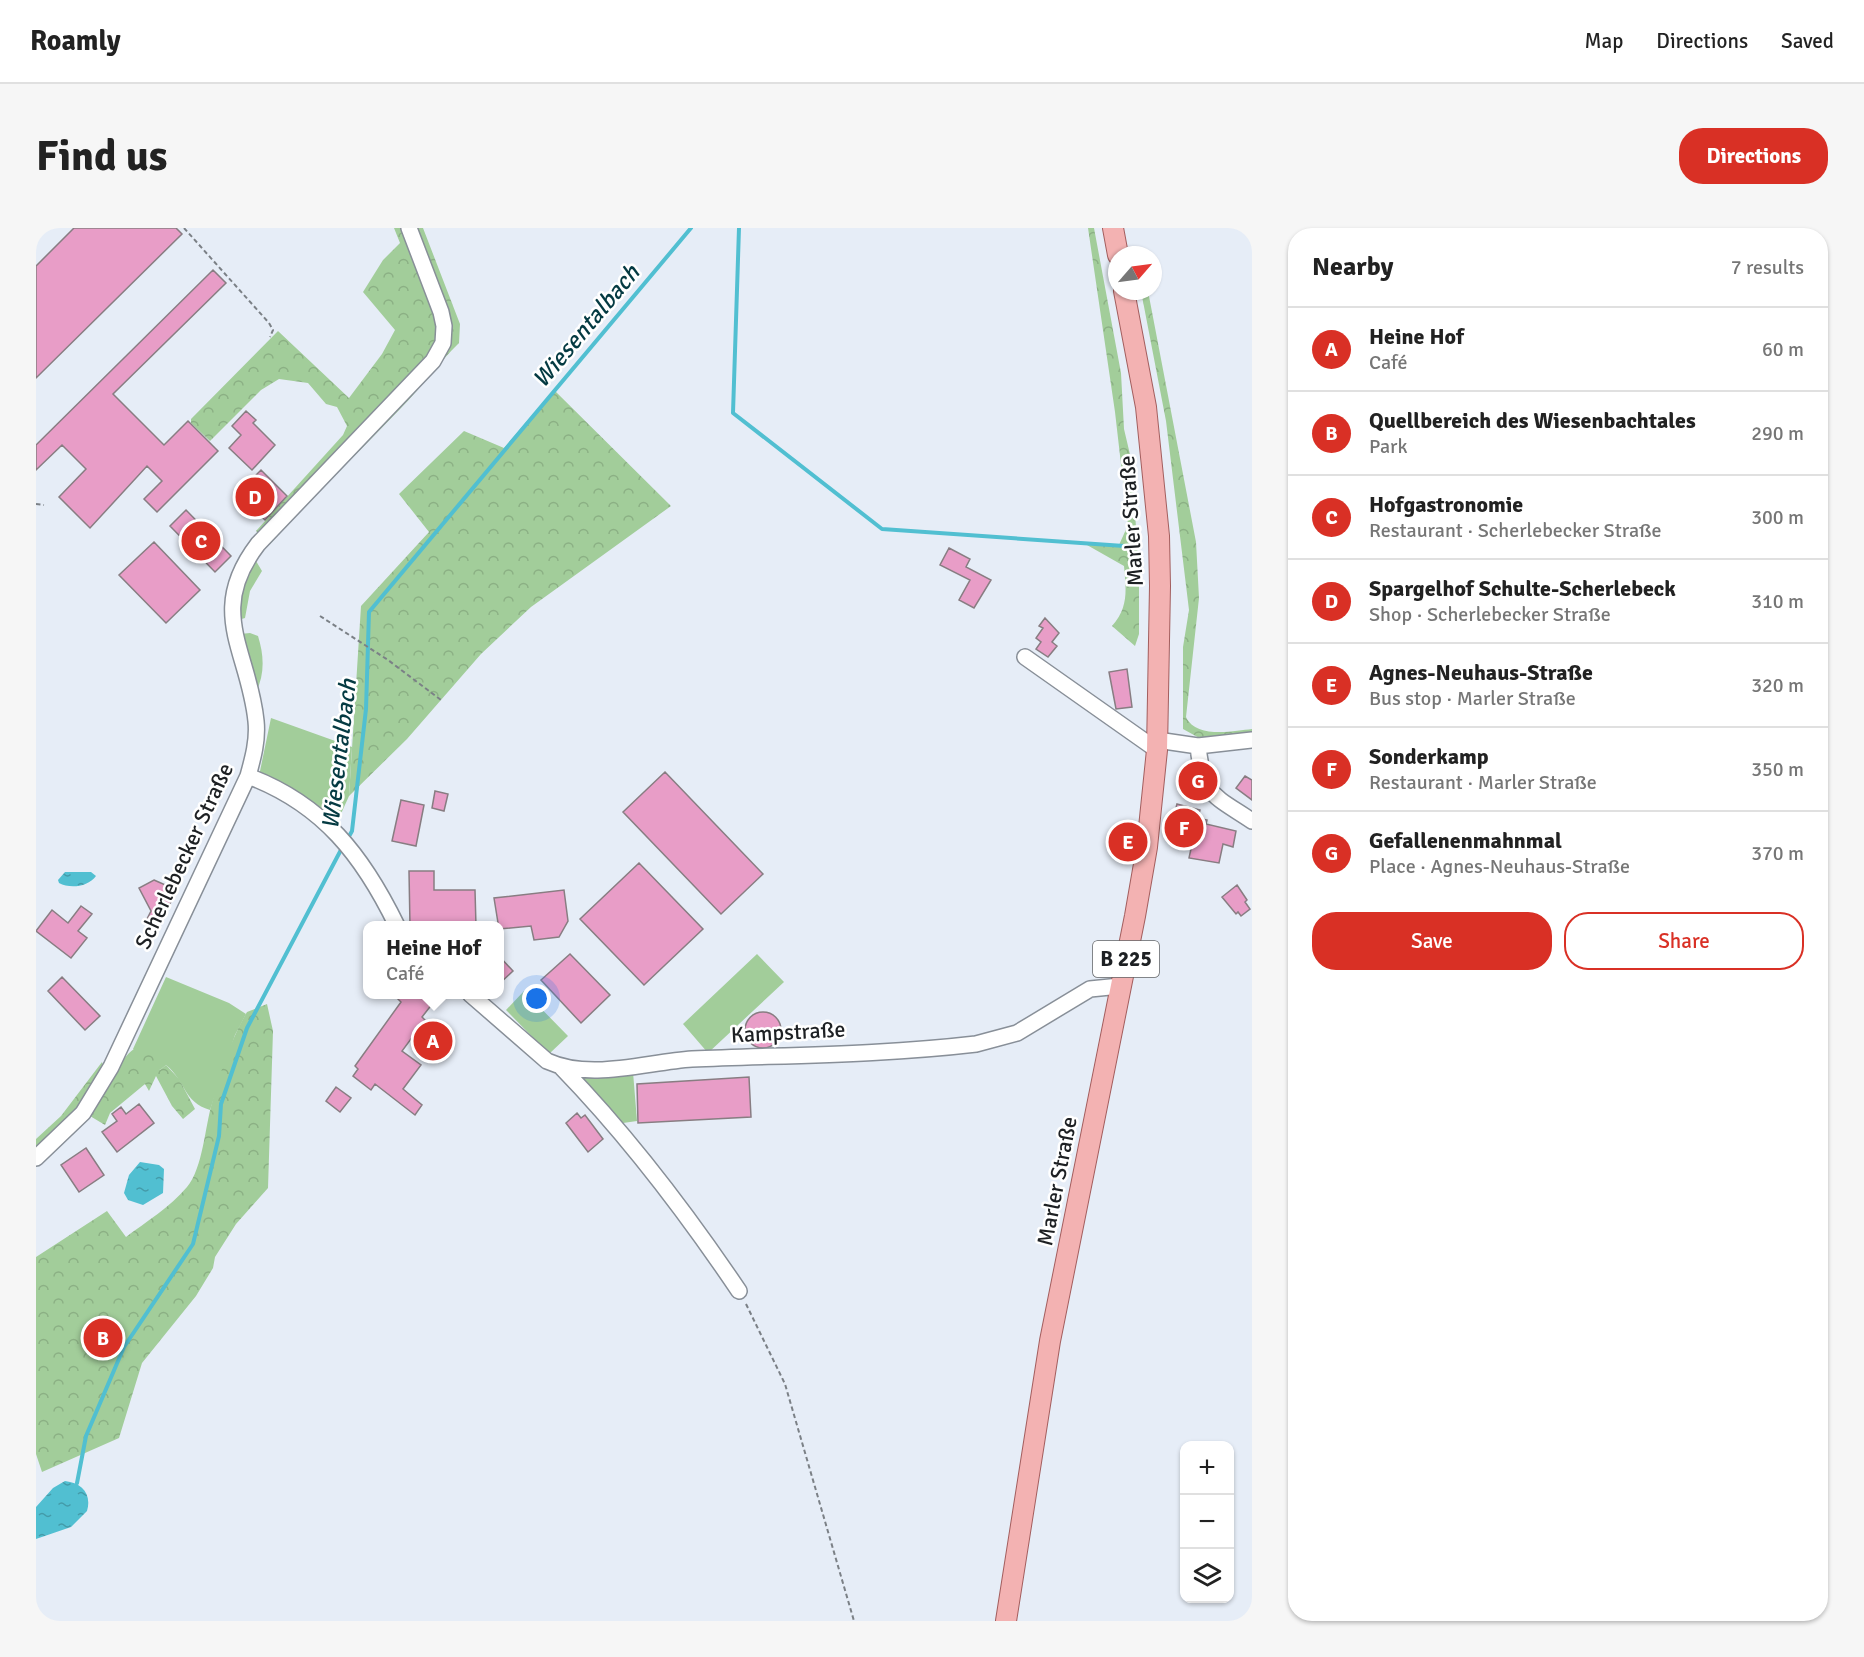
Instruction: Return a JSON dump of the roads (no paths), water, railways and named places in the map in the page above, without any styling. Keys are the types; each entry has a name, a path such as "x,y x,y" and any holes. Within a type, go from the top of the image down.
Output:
{"main road":[{"path":"1113,228 1116,246"},
{"name":"Marler Straße","path":"1006,1621 1050,1341 1147,847 1157,745 1160,536 1146,408 1126,300"}],"street":[{"name":"Scherlebecker Straße","path":"36,1158 83,1113 111,1067 248,776 256,743 257,723 232,627 233,595 240,573 258,544 439,353 444,335 441,312 409,228"},
{"path":"1028,659 1157,745 1198,746 1252,740"},
{"path":"1198,746 1201,774 1214,796 1252,821"},
{"path":"248,776 290,796 350,846 377,885 395,921"},
{"name":"Kampstraße","path":"476,999 547,1062 562,1068 580,1070 688,1060 976,1044 1017,1033 1090,989 1120,986"},
{"path":"562,1068 636,1148 691,1221 739,1291"}],"water":[{"path":"65,872 91,872 96,876 84,885 68,886 59,883 58,880"},
{"path":"140,1162 159,1165 164,1169 163,1193 143,1205 128,1200 124,1193 129,1175"},
{"path":"65,1481 76,1484 84,1490 88,1499 87,1511 71,1527 36,1539 36,1507 53,1488"}],"waterway":[{"name":"Wiesentalbach","path":"347,840 352,831 366,709 369,612 691,228"},
{"path":"739,228 733,413 882,529 1124,546"},
{"name":"Wiesentalbach","path":"77,1483 86,1436 124,1347 193,1244 219,1136 221,1104 247,1028 343,846"}],"place":[{"name":"Spargelhof Schulte-Scherlebeck","path":"255,497"},
{"name":"Hofgastronomie","path":"201,541"},
{"name":"Gefallenenmahnmal","path":"1198,781"},
{"name":"Sonderkamp","path":"1184,828"},
{"name":"Agnes-Neuhaus-Straße","path":"1128,842"},
{"name":"Heine Hof","path":"433,1041"},
{"name":"Quellbereich des Wiesenbachtales","path":"103,1338"}]}
